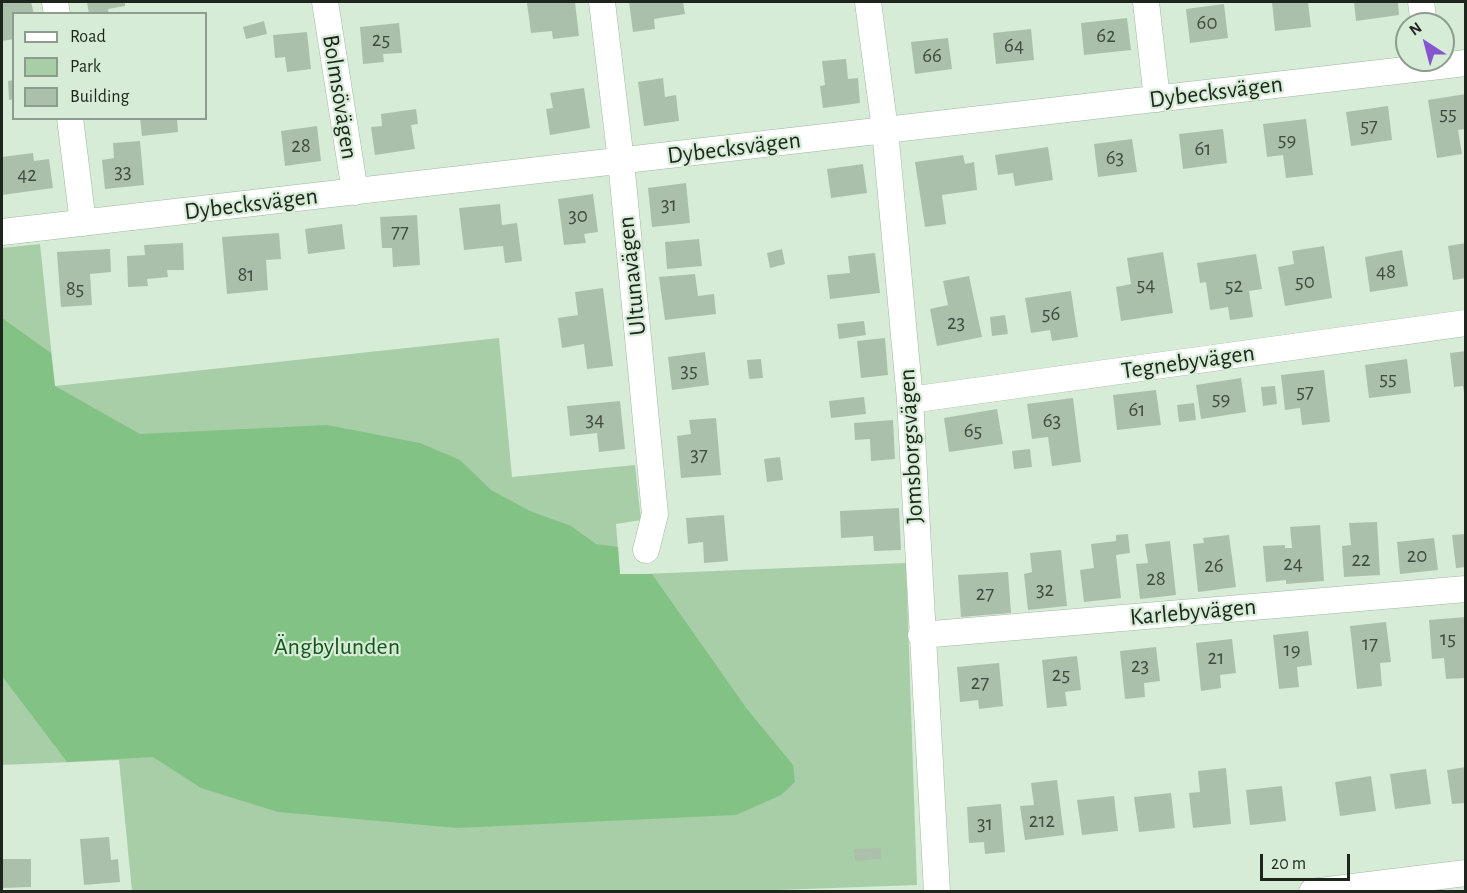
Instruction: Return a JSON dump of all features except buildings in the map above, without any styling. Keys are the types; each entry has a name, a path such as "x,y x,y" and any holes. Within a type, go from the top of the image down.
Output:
{"street":[{"name":"Bolmsövägen","path":"325,2 355,192"},
{"name":"Ultunavägen","path":"602,2 621,161 655,514 646,550"},
{"name":"Jomsborgsvägen","path":"868,2 885,130 910,400 921,635 937,891"},
{"path":"1146,2 1156,99"},
{"name":"Dybecksvägen","path":"2,232 1156,99 1395,68"},
{"path":"70,120 83,223"},
{"name":"Tegnebyvägen","path":"910,400 1466,323"},
{"name":"Karlebyvägen","path":"921,635 1466,589"},
{"path":"1312,891 1466,873"}],"green space":[{"name":"Ängbylunden","path":"40,244 55,386 499,338 512,477 635,465 641,520 616,524 620,575 906,563 917,885 722,892 132,891 119,760 2,765 2,248"},
{"name":"Ängbylunden","path":"2,318 51,353 55,386 140,434 327,425 420,443 460,460 491,490 530,511 571,526 596,544 618,547 620,574 652,574 747,709 793,765 795,782 781,795 736,815 457,828 278,812 201,788 153,757 67,762 2,676"}]}
